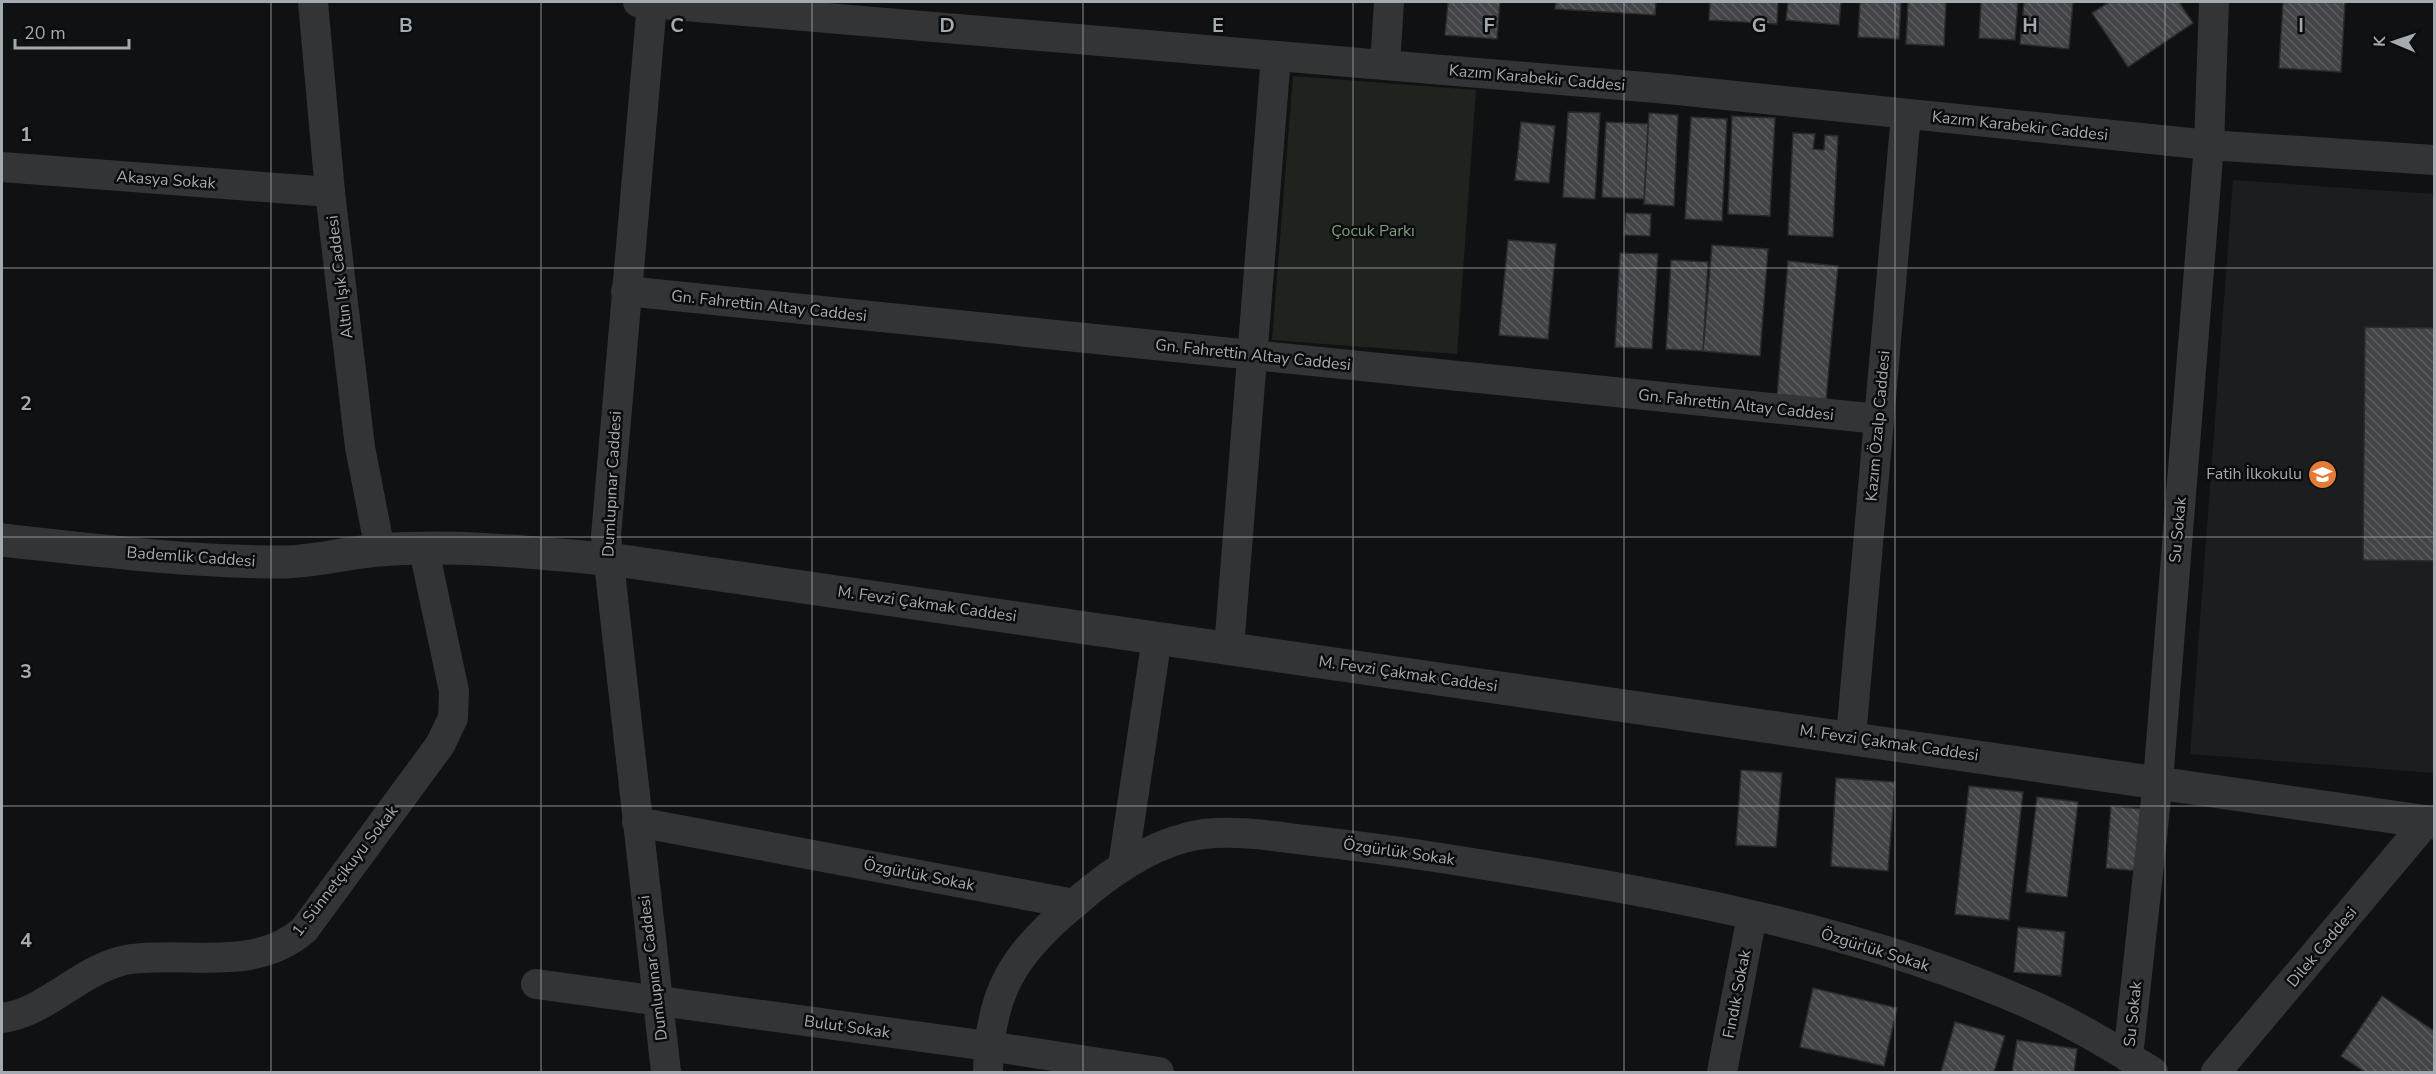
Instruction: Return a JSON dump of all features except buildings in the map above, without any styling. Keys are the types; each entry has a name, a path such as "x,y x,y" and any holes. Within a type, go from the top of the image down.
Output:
{"street":[{"name":"Altın Işık Caddesi","path":"314,2 330,192 360,447 380,550"},
{"name":"Kazım Karabekir Caddesi","path":"645,2 1668,89 2209,146 2434,160"},
{"name":"Dumlupınar Caddesi","path":"645,2 626,291 607,510 606,559 666,1072"},
{"path":"1385,65 1389,2"},
{"name":"Su Sokak","path":"2140,1065 2158,782 2209,146 2214,2"},
{"path":"1229,648 1276,56"},
{"name":"Kazım Özalp Caddesi","path":"1851,737 1906,114"},
{"name":"Akasya Sokak","path":"2,167 330,192"},
{"name":"Gn. Fahrettin Altay Caddesi","path":"626,291 1879,419"},
{"name":"Bademlik Caddesi","path":"2,540 142,555 284,562 380,550"},
{"name":"1. Sünnetçikuyu Sokak","path":"2,1018 26,1012 81,978 113,964 152,958 218,959 244,956 292,940 304,930 440,745 453,718 454,691 424,549"},
{"name":"M. Fevzi Çakmak Caddesi","path":"380,550 535,552 606,559 2431,822"},
{"path":"1123,866 1157,638"},
{"name":"Özgürlük Sokak","path":"637,822 1074,904 1123,866 1183,838 1220,833 1258,834 1396,851 1530,872 1752,916 1900,957 1976,983 2048,1012 2140,1065"},
{"name":"Dilek Caddesi","path":"2216,1072 2431,822"},
{"path":"988,1059 993,1014 1008,979 1039,937 1074,904"},
{"name":"Fındık Sokak","path":"1722,1072 1752,916"},
{"name":"Bulut Sokak","path":"536,984 656,1001 988,1059 1159,1072"}],"shaded area":[{"name":"Fatih İlkokulu","path":"2233,180 2434,194 2434,773 2190,754"}],"green space":[{"name":"Çocuk Parkı","path":"1293,76 1476,90 1457,354 1272,340"}],"place":[{"name":"Fatih İlkokulu","path":"2323,474"}]}
